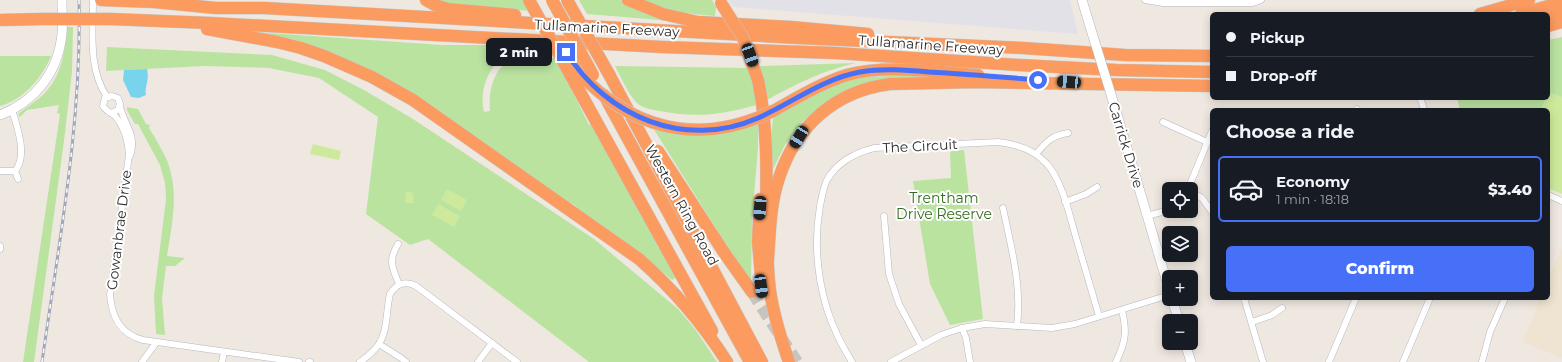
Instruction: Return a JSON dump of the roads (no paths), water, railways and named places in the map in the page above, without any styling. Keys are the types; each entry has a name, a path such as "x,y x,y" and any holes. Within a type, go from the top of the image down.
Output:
{"highway":[{"name":"Tullamarine Freeway","path":"106,0 160,1 216,8 264,8 714,32 798,38 1023,48 1125,55 1210,56"},
{"path":"426,0 435,5 448,9 605,21 714,32"},
{"path":"529,0 728,362"},
{"path":"539,0 566,52 590,83 622,109 640,118 666,126 685,129 705,130 740,124 768,113 824,83 860,72 887,70 1085,83"},
{"name":"Western Ring Road","path":"552,0 750,362"},
{"name":"Western Ring Road","path":"567,0 610,76 762,362"},
{"path":"628,0 663,14 698,22 792,27 1023,48"},
{"path":"1503,7 1521,0"},
{"path":"1487,12 1528,0"},
{"path":"719,1 743,38 758,80 763,101 767,162 766,238 769,281 772,304 789,362"},
{"path":"1528,12 1562,2"},
{"path":"1554,22 1562,12"},
{"name":"Tullamarine Freeway","path":"0,20 110,19 210,23 670,47 836,53 1116,70 1210,72"},
{"path":"182,23 277,42 324,56 372,77 413,100 639,259 668,285 728,362"},
{"path":"610,76 682,189 752,292"},
{"path":"768,260 774,200 778,178 789,154 799,137 811,122 827,107 846,96 867,88 890,84 975,82 1210,86"},
{"path":"766,134 759,221 759,263 764,306 770,330 781,362"}],"street":[{"path":"0,115 12,110 36,93 54,66 62,32 62,0"},
{"path":"92,0 94,63 101,86 107,97"},
{"name":"Carrick Drive","path":"1082,0 1163,270"},
{"path":"1145,0 1163,3 1253,3 1261,0"},
{"path":"107,97 117,97 120,101 120,107 116,111 111,113 103,106 107,97"},
{"path":"1422,100 1424,108"},
{"name":"Gowanbrae Drive","path":"120,107 132,138 132,148 128,163 110,295 114,317 126,332 140,340 299,362"},
{"path":"12,110 21,141 19,165 15,171"},
{"name":"Gowanbrae Drive","path":"111,113 116,118 124,132 128,151 128,163"},
{"path":"1163,122 1207,142"},
{"path":"1036,154 1052,137 1068,133"},
{"path":"1191,182 1210,135"},
{"name":"The Circuit","path":"852,362 827,310 817,255 818,219 823,191 827,180 844,161 852,156 874,148 998,142 1013,144 1036,154 1047,164 1055,175 1065,202 1099,316"},
{"path":"0,171 15,171"},
{"path":"15,171 18,179"},
{"path":"1065,202 1086,194 1097,187"},
{"path":"1198,196 1202,198 1210,209"},
{"path":"1550,196 1562,201"},
{"path":"1003,208 1017,275 1019,298 1017,326"},
{"path":"1147,216 1162,212"},
{"path":"884,216 889,274 899,304 921,345"},
{"path":"398,244 391,257 393,269 399,284"},
{"path":"360,362 379,344 383,335 390,294 393,289 399,284 411,283 517,362"},
{"path":"891,362 941,335 962,328 985,324 1052,328 1075,324 1162,297"},
{"path":"1245,300 1263,362"},
{"path":"1329,362 1355,300"},
{"path":"1403,362 1429,300"},
{"path":"1482,362 1490,332 1504,300"},
{"path":"1252,322 1272,315 1282,308"},
{"path":"1116,362 1125,338 1126,327 1122,310"},
{"path":"962,328 966,338 970,362"},
{"path":"142,362 156,343"},
{"path":"478,362 492,343"},
{"path":"379,344 406,362"},
{"path":"1187,350 1191,362"},
{"path":"222,362 224,352"}],"water":[{"path":"147,69 148,77 146,95 139,98 131,97 123,80 124,70"}],"tunnel":[{"path":"752,292 797,362"}],"railway":[{"path":"42,362 62,227 73,137 79,46 79,0"}],"park label":[{"name":"Trentham Drive Reserve","path":"944,206"}]}
